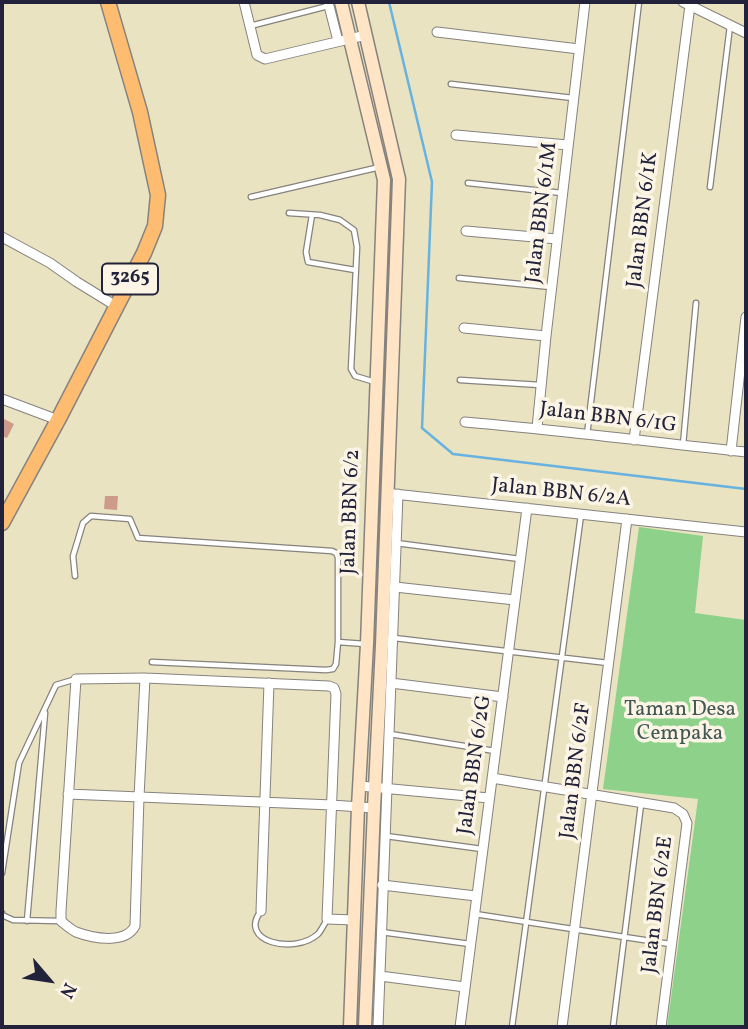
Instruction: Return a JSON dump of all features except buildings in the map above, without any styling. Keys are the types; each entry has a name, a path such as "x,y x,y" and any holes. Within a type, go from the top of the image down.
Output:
{"main road":[{"name":"3265","path":"3,519 58,420 144,253 155,226 158,195 140,112 108,2"}],"street":[{"path":"244,2 257,55 265,59 366,35"},
{"name":"Jalan BBN 6/2","path":"358,2 399,179 393,494 381,787 374,808 365,1027"},
{"name":"Jalan BBN 6/1M","path":"537,428 585,2"},
{"name":"Jalan BBN 6/2","path":"333,3 384,180 349,1027"},
{"path":"686,3 746,33"},
{"name":"Jalan BBN 6/1K","path":"634,440 686,3"},
{"path":"437,32 579,48"},
{"path":"456,135 568,145"},
{"path":"466,231 557,239"},
{"path":"2,237 50,263 116,306"},
{"path":"731,451 746,317"},
{"path":"464,328 546,337"},
{"path":"2,399 58,420"},
{"name":"Jalan BBN 6/1G","path":"465,422 746,452"},
{"name":"Jalan BBN 6/2A","path":"372,494 393,494 746,532"},
{"path":"378,1027 384,836 381,787 389,734 395,587 393,494"},
{"name":"Jalan BBN 6/2G","path":"460,1027 527,508"},
{"name":"Jalan BBN 6/2F","path":"562,1027 627,519"},
{"path":"395,587 515,600"},
{"path":"145,678 135,926 132,932 125,936 95,937 72,931 61,921 76,679 145,678 334,688 336,694 327,919 354,920"},
{"path":"261,911 269,683"},
{"path":"391,683 503,696"},
{"name":"Jalan BBN 6/2E","path":"492,779 674,808 683,814 687,823 661,1027"},
{"path":"360,786 489,798"},
{"path":"68,794 374,808"},
{"path":"382,885 476,897"},
{"path":"380,976 466,987"}],"lane":[{"path":"587,435 639,2"},
{"path":"250,26 333,3"},
{"path":"710,187 730,25"},
{"path":"451,84 574,98"},
{"path":"251,197 380,167"},
{"path":"468,183 563,194"},
{"path":"289,213 340,220 354,230 357,247 351,369 355,376 376,383"},
{"path":"312,215 307,262 355,270"},
{"path":"459,278 552,287"},
{"path":"682,446 696,303"},
{"path":"460,380 541,385"},
{"path":"512,1027 581,514"},
{"path":"75,576 76,545 83,523 91,516 130,519 138,538 337,553 338,642 333,669 152,662"},
{"path":"396,543 520,559"},
{"path":"393,638 609,663"},
{"path":"338,642 366,644"},
{"path":"2,873 19,763 56,685 76,679"},
{"path":"27,921 45,708"},
{"path":"389,734 496,751"},
{"path":"613,1027 641,803"},
{"path":"384,836 482,849"},
{"path":"261,911 256,919 257,930 262,938 283,946 305,941 318,934 327,919"},
{"path":"2,913 13,920 61,921"},
{"path":"474,914 671,944"},
{"path":"381,932 470,944"}],"green space":[{"name":"Taman Desa Cempaka","path":"639,527 703,536 695,613 746,620 746,1027 667,1027 698,799 603,789"}],"waterway":[{"path":"389,2 432,182 422,428 453,454 746,489"}]}
